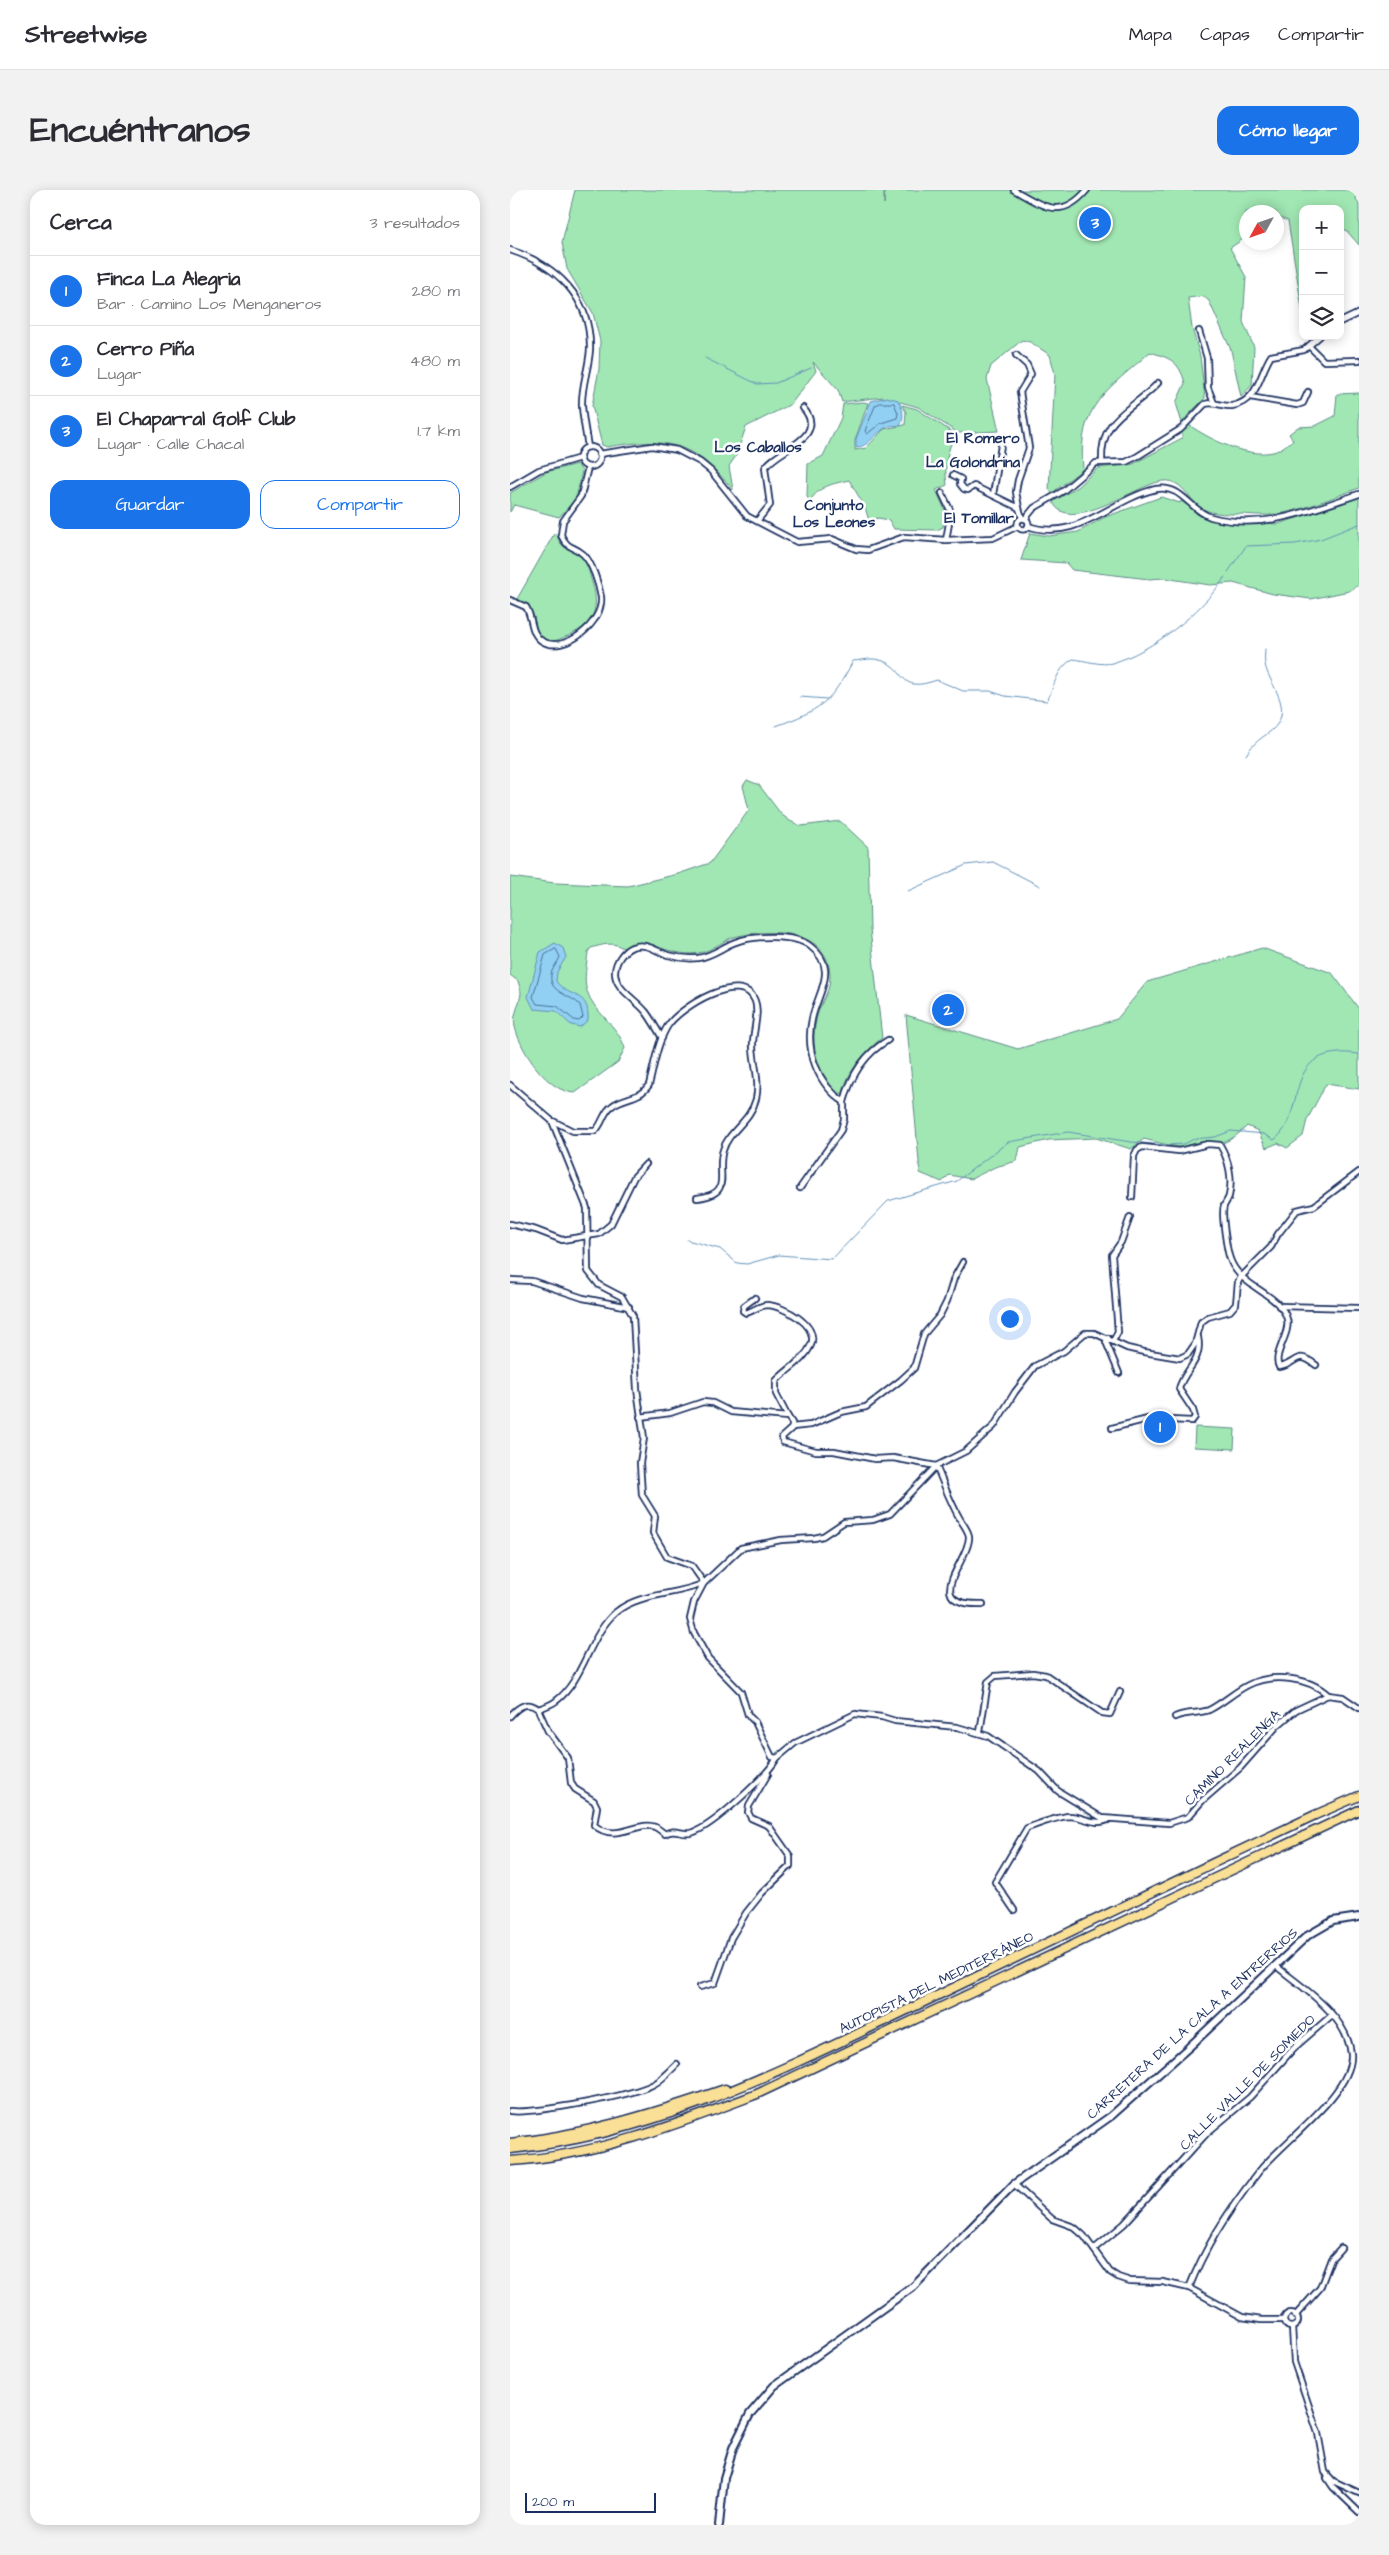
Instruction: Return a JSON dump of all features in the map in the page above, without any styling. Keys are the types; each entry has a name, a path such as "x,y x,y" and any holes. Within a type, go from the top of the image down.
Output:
{"highway":[{"name":"AUTOPISTA DEL MEDITERRÁNEO","path":"510,2149 566,2142 624,2128 713,2099 1359,1796"},
{"name":"AUTOPISTA DEL MEDITERRÁNEO","path":"510,2162 578,2151 652,2132 757,2094 1359,1810"},
{"path":"510,2143 651,2114 778,2070"}],"street":[{"path":"1014,190 1054,209 1076,202 1087,190"},
{"path":"510,250 535,259 555,273 573,292 585,316 590,348 582,404 588,447"},
{"path":"1344,320 1359,313"},
{"path":"1199,331 1207,358 1208,388 1214,403"},
{"path":"1250,397 1271,356 1296,352 1310,347 1316,340"},
{"path":"1310,347 1324,362 1359,360"},
{"path":"1016,355 1027,365 1030,374 1020,392 1029,448 1016,492 1019,508 1028,526"},
{"path":"1102,462 1102,441 1107,428 1158,383"},
{"path":"599,454 652,446 677,450 700,462 711,471 742,511 797,542 832,539 856,549 873,549 904,537 946,540 993,538 1018,526 1018,522 1034,508 1063,491 1096,463 1119,463 1132,459 1180,429 1202,406 1214,403 1232,406 1250,397 1297,405 1303,403 1308,392"},
{"path":"757,521 770,505 764,472 767,463 800,442 807,433 808,420 802,408"},
{"path":"994,496 1002,439"},
{"path":"588,447 596,450 599,454"},
{"path":"588,447 583,450 580,458 583,464 588,467"},
{"path":"588,467 597,464 599,454"},
{"path":"510,487 539,470 580,458"},
{"path":"510,600 526,607 534,633 544,642 550,644 574,638 586,630 596,618 600,609 600,596 588,560 578,550 570,548 561,535 564,520 581,496 588,467"},
{"path":"953,475 961,479 960,484 964,489 970,489 974,486 1019,508"},
{"path":"1018,526 1022,530 1028,526 1051,530 1068,529 1141,495 1162,488 1178,492 1206,515 1258,521 1290,517 1359,494"},
{"path":"942,492 951,512 946,540"},
{"path":"662,1038 648,1014 617,982 617,963 628,950 643,945 667,955 691,958 710,955 740,940 785,938 801,941 817,953 825,973 824,988 811,1020 810,1038 812,1054 821,1078 844,1102"},
{"path":"510,1085 552,1121 572,1131 595,1131 610,1108 619,1101 635,1097 645,1091 649,1085 662,1038 670,1022 684,1009 719,992 740,988 749,992 755,1000 753,1042 758,1079 755,1100 748,1117 725,1144 720,1163 722,1176 720,1187 712,1196 697,1198"},
{"path":"800,1188 844,1124 844,1102 848,1086 858,1068 872,1052 888,1040"},
{"path":"552,1121 584,1196 588,1236 587,1265 591,1277 599,1285 616,1292 622,1297 633,1316 640,1417 644,1438 640,1463 642,1496 656,1516 653,1533 667,1557 692,1566 704,1583"},
{"path":"1132,1197 1134,1156 1137,1150 1142,1147 1178,1151 1208,1144 1220,1145 1229,1166 1230,1191 1223,1210 1229,1258 1240,1277 1279,1306 1287,1320 1287,1328 1278,1365 1283,1367 1302,1357 1316,1364"},
{"path":"510,1224 536,1230 562,1240 599,1234 608,1228 634,1177 646,1164"},
{"path":"538,1709 555,1702 567,1690 604,1628 616,1612 628,1604 693,1588 704,1583 742,1548 780,1540 823,1536 844,1522 881,1518 890,1514 936,1466 966,1451 994,1426 1015,1392 1035,1366 1057,1356 1085,1333 1094,1333 1136,1350 1180,1358 1188,1354 1197,1336 1201,1322 1208,1317 1230,1311 1236,1304 1240,1277 1271,1246 1296,1210 1314,1206 1359,1172"},
{"path":"1119,1373 1106,1342 1118,1332 1112,1255 1121,1242 1130,1217"},
{"path":"936,1466 893,1458 875,1458 834,1451 816,1451 788,1445 783,1442 782,1437 792,1426 811,1425 841,1412 866,1407 902,1380 914,1368 924,1334 940,1315 947,1301 954,1278 963,1262"},
{"path":"510,1280 532,1281 583,1298 629,1307"},
{"path":"755,1298 744,1306 743,1311 746,1313 765,1305 776,1307 801,1321 809,1329 812,1337 811,1345 805,1355 776,1381 776,1394 792,1426"},
{"path":"1279,1306 1359,1308"},
{"path":"1112,1428 1148,1419 1192,1421 1195,1417 1193,1410 1179,1389 1198,1355 1200,1346 1197,1336"},
{"path":"640,1417 670,1413 704,1402 713,1403 731,1412 788,1417"},
{"path":"936,1466 953,1507 969,1534 968,1544 951,1582 951,1591 956,1600 966,1605 983,1604"},
{"path":"700,1987 715,1983 731,1938 746,1913 762,1893 790,1866 790,1856 770,1826 751,1818 748,1812 749,1806 777,1758 772,1757 755,1722 748,1715 735,1683 708,1658 694,1633 690,1619 694,1602 704,1583"},
{"path":"980,1732 988,1682 995,1676 1033,1673 1046,1675 1102,1713 1110,1714 1120,1692"},
{"path":"1175,1717 1205,1711 1224,1702 1256,1681 1296,1680 1312,1683 1328,1695 1343,1697 1359,1708"},
{"name":"CAMINO REALENGA","path":"777,1758 796,1743 855,1714 882,1716 895,1721 957,1727 980,1732 1039,1771 1058,1791 1108,1820 1169,1823 1183,1820 1240,1768 1281,1721 1296,1710 1328,1695"},
{"path":"510,1716 520,1706 528,1704 538,1709 548,1731 568,1758 571,1783 575,1789 594,1801 597,1806 593,1822 599,1830 621,1833 650,1826 656,1827 665,1834 674,1830 690,1834 730,1806 773,1766"},
{"path":"1014,1910 995,1882 1028,1828 1067,1816 1078,1816 1094,1822 1108,1820"},
{"name":"CARRETERA DE LA CALA A ENTRERRIOS","path":"719,2525 724,2478 733,2448 740,2430 761,2399 789,2373 883,2310 914,2286 1014,2184 1111,2116 1316,1930 1333,1921 1359,1917"},
{"path":"1189,2288 1201,2260 1237,2200 1258,2172 1318,2112 1344,2078 1351,2054 1343,2032 1332,2015 1309,1992 1276,1966"},
{"name":"CALLE VALLE DE SOMIEDO","path":"1094,2249 1124,2224 1207,2133 1250,2097 1294,2048 1332,2015"},
{"path":"510,2111 535,2111 624,2094 654,2084 677,2064"},
{"path":"1014,2184 1052,2220 1074,2227 1094,2249 1110,2272 1118,2277 1130,2281 1163,2282 1189,2288 1242,2317 1261,2320 1284,2320"},
{"path":"1295,2316 1315,2294 1324,2280 1331,2259 1341,2248"},
{"path":"1284,2320 1289,2314 1295,2316"},
{"path":"1295,2316 1296,2323 1292,2327 1294,2362 1318,2433 1325,2472 1359,2512"},
{"path":"1284,2320 1286,2325 1292,2327"},
{"path":"1335,2485 1359,2493"}],"green space":[{"path":"575,190 885,190 884,204 885,192 887,190 1359,190 1356,199 1359,203 1359,245 1344,230 1344,205 1299,205 1299,290 1288,221 1284,220 1284,205 1239,205 1239,242 1230,248 1246,277 1243,322 1254,347 1252,385 1241,397 1231,350 1209,301 1203,296 1188,298 1192,328 1200,356 1205,398 1187,416 1189,425 1229,446 1252,452 1273,452 1293,440 1289,434 1298,427 1315,426 1335,416 1337,394 1359,393 1359,488 1316,504 1272,515 1223,514 1202,508 1182,488 1170,481 1163,481 1151,484 1088,511 1073,513 1061,511 1053,502 1077,487 1098,468 1133,464 1182,438 1182,423 1176,403 1185,383 1177,365 1163,356 1150,352 1108,389 1098,401 1090,414 1085,429 1082,447 1083,469 1052,493 1049,489 1055,374 1050,355 1030,342 1022,340 991,366 987,379 999,431 958,433 918,407 883,397 842,402 838,390 813,362 816,371 791,404 746,427 736,456 729,466 733,490 705,461 677,446 662,443 627,444 607,447 602,445 592,406 599,369 600,341 593,313 567,269 562,242"},
{"path":"868,403 855,440 855,450 866,448 884,429 905,425 906,412 902,405 917,409 955,434 947,459 947,485 936,490 945,510 943,527 937,530 894,529 889,520 878,518 869,521 865,507 849,480 832,484 822,489 810,501 807,497 808,464 823,456 841,418 843,404"},
{"path":"577,464 582,471 576,499 559,517 514,505 510,512 510,493 546,472"},
{"path":"1161,497 1180,503 1181,501 1209,520 1278,524 1359,498 1359,585 1349,591 1311,599 1273,594 1233,583 1210,585 1164,578 1149,579 1072,570 1066,563 1021,560 1030,533 1049,536 1078,532 1105,517"},
{"path":"554,534 557,534 563,546 577,554 585,562 595,595 595,605 593,614 582,628 551,642 540,637 532,611 517,599"},
{"path":"747,780 759,785 781,814 790,821 801,826 840,821 868,847 870,929 882,1038 858,1062 848,1077 843,1093 838,1094 823,1074 814,1042 816,1019 830,982 828,962 820,949 796,935 780,933 748,934 730,938 707,951 692,954 671,951 652,945 633,945 623,948 607,944 591,948 588,952 585,977 586,987 590,999 617,1032 625,1048 618,1062 575,1093 555,1086 537,1069 530,1059 518,1037 514,1023 521,993 518,981 510,975 510,877 555,883 628,886 678,874 710,863 749,810 743,786"},
{"path":"1262,948 1332,973 1359,1009 1359,1089 1326,1084 1307,1120 1303,1136 1287,1148 1278,1143 1266,1148 1258,1131 1247,1126 1223,1143 1211,1147 1185,1148 1144,1139 1131,1149 1096,1138 1049,1140 1020,1147 1017,1161 995,1167 971,1179 949,1175 942,1182 920,1173 906,1015 1018,1049 1117,1019 1147,982"},
{"path":"1195,1427 1235,1429 1234,1449 1194,1447"}],"water":[{"path":"887,397 898,400 900,403 903,416 902,423 900,426 887,427 881,430 868,443 856,448 856,439 871,401"},
{"path":"555,943 563,948 566,957 557,972 556,981 561,987 582,999 588,1010 588,1020 580,1027 571,1025 556,1011 534,1009 528,997 540,952"}],"waterway":[{"path":"705,358 757,384 776,383 811,368"},
{"path":"1228,572 1246,546 1295,544 1321,539 1359,524"},
{"path":"776,726 804,715 823,703 838,687 853,661 868,659 883,661 891,665 909,683 924,684 937,680 963,691 990,691 1005,696 1047,701 1059,672 1067,663 1073,659 1108,664 1144,650 1190,617 1215,591 1225,577"},
{"path":"1246,755 1254,744 1275,727 1281,715 1280,700 1265,664 1265,649"},
{"path":"800,697 827,699"},
{"path":"908,891 966,865 993,862 1040,886"},
{"path":"687,1240 720,1249 737,1263 747,1264 779,1255 832,1259 888,1201 957,1181 1008,1142 1068,1132 1131,1142 1166,1145 1184,1144 1194,1139 1215,1137 1231,1131 1264,1134 1274,1140 1285,1128 1306,1069 1317,1059 1334,1053 1359,1054"}],"place":[{"name":"El Chaparral Golf Club","path":"1095,223"},
{"name":"Cerro Piña","path":"948,1010"},
{"name":"Finca La Alegria","path":"1160,1427"}],"district":[{"name":"El Romero","path":"983,438"},
{"name":"Los Caballos","path":"758,447"},
{"name":"La Golondrina","path":"973,462"},
{"name":"Conjunto Los Leones","path":"834,514"},
{"name":"El Tomillar","path":"979,518"}]}
